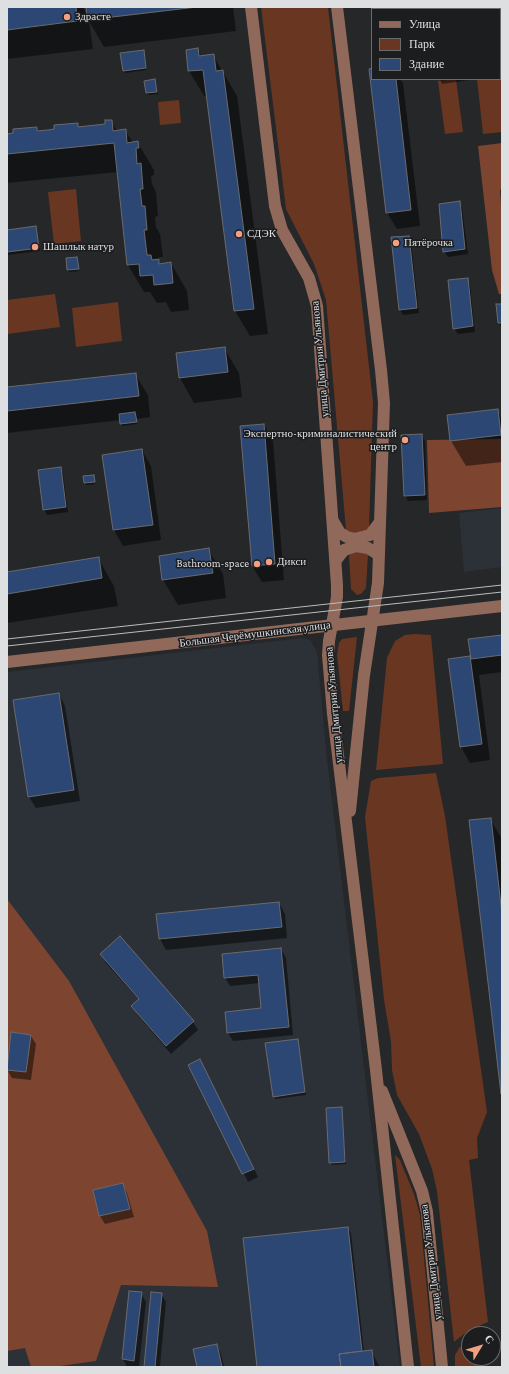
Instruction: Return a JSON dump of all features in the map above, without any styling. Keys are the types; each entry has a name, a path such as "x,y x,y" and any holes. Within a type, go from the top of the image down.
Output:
{"main road":[{"name":"улица Дмитрия Ульянова","path":"251,7 276,206 282,230 309,278 317,306 336,560 337,598 328,655 333,714 376,1070 408,1367"},
{"name":"улица Дмитрия Ульянова","path":"337,7 382,377 383,416 378,583 364,675 349,838"},
{"path":"332,520 340,533 355,539 370,535 379,523"},
{"path":"336,560 344,550 356,546 368,548 378,555"},
{"name":"Большая Черёмушкинская улица","path":"7,662 502,606"},
{"name":"улица Дмитрия Ульянова","path":"376,1070 384,1096 422,1191 427,1212 442,1367"}],"shaded area":[{"path":"502,143 502,189 500,190 502,218 502,294 499,294 492,270 478,146"},
{"path":"502,439 502,507 429,513 427,440"},
{"path":"502,508 502,567 464,572 459,513"},
{"path":"303,638 310,640 317,652 326,751 400,1367 7,1367 7,672"},
{"path":"7,899 69,981 207,1231 218,1287 121,1285 96,1361 53,1367 31,1367 25,1348 7,1351"}],"green space":[{"path":"261,7 328,7 373,402 369,529 361,536 346,530 326,300 314,264 286,209"},
{"path":"502,70 502,132 483,134 477,80 501,80"},
{"path":"456,80 463,132 445,134 438,81"},
{"path":"179,100 181,123 160,125 158,102"},
{"path":"76,189 81,241 54,244 48,192"},
{"path":"55,294 60,327 7,334 7,300"},
{"path":"118,302 122,341 76,347 72,308"},
{"path":"362,549 368,554 366,588 361,594 357,595 351,589 349,557 350,552"},
{"path":"405,635 431,635 443,764 376,770 387,658 395,641"},
{"path":"357,637 349,711 343,711 337,654 339,643 342,639"},
{"path":"436,773 445,816 487,1112 477,1138 478,1158 469,1160 488,1322 479,1326 461,1326 461,1336 454,1342 437,1191 432,1169 419,1134 397,1095 392,1070 391,1041 384,1000 365,817 371,781 378,778"},
{"path":"395,1155 400,1160 414,1194 420,1215 434,1367 421,1367"},
{"path":"461,1347 461,1366 480,1367 455,1367 455,1355"}],"building":[{"path":"7,7 76,7 77,21 7,30"},
{"path":"86,7 197,7 87,20"},
{"path":"418,7 446,7 446,8"},
{"path":"502,7 502,44 501,8 472,8"},
{"path":"198,48 199,56 214,54 216,71 223,70 254,309 234,311 203,70 188,71 186,50"},
{"path":"144,50 146,68 123,71 120,53"},
{"path":"371,68 371,80 396,80 411,210 386,213 369,69"},
{"path":"155,79 157,92 146,93 144,81"},
{"path":"105,120 112,120 113,131 126,129 127,143 138,141 139,148 136,148 137,164 141,163 143,189 140,189 142,206 145,206 147,230 144,230 147,255 151,255 152,260 159,259 159,264 171,262 173,283 154,285 153,275 140,276 139,264 127,265 114,143 7,154 7,134 13,133 13,129 37,127 37,131 48,130 54,129 54,125 78,123 78,127 105,124"},
{"path":"460,201 465,249 443,252 439,204"},
{"path":"36,226 39,248 7,252 7,230"},
{"path":"409,236 417,308 399,310 391,237"},
{"path":"77,257 79,269 67,270 66,258"},
{"path":"468,278 473,326 453,329 448,280"},
{"path":"496,304 502,304 502,323 498,323"},
{"path":"225,347 228,372 179,378 176,353"},
{"path":"136,373 139,396 7,411 7,387"},
{"path":"498,409 501,435 450,441 447,415"},
{"path":"135,412 137,422 120,424 119,414"},
{"path":"264,424 275,564 252,566 240,426"},
{"path":"422,434 425,495 404,496 401,435"},
{"path":"142,449 153,525 113,530 102,455"},
{"path":"61,467 66,507 43,510 38,470"},
{"path":"94,475 95,482 84,483 83,476"},
{"path":"209,548 213,573 162,580 159,556"},
{"path":"99,557 102,578 7,594 7,572"},
{"path":"502,635 502,655 471,659 468,639"},
{"path":"470,656 482,744 460,747 448,659"},
{"path":"59,693 74,790 28,797 13,700"},
{"path":"491,818 502,914 501,1094 469,820"},
{"path":"279,902 282,927 159,939 156,914"},
{"path":"120,936 194,1021 166,1046 131,1006 139,999 100,954"},
{"path":"281,948 289,1027 227,1033 225,1012 261,1008 258,975 224,978 222,954"},
{"path":"11,1032 31,1035 26,1072 7,1070"},
{"path":"298,1039 305,1092 273,1097 265,1043"},
{"path":"200,1059 254,1169 242,1174 188,1065"},
{"path":"342,1107 345,1162 329,1163 326,1108"},
{"path":"123,1183 130,1209 99,1216 93,1190"},
{"path":"348,1227 362,1351 339,1354 341,1367 257,1367 243,1238"},
{"path":"129,1291 142,1292 134,1361 122,1359"},
{"path":"151,1292 162,1293 155,1367 144,1367"},
{"path":"217,1344 222,1367 197,1367 193,1349"},
{"path":"372,1350 374,1367 341,1367 339,1354"}],"tram line":[{"path":"7,639 502,585"},
{"path":"7,646 502,592"}],"place":[{"name":"Здрасте","path":"67,17"},
{"name":"СДЭК","path":"239,234"},
{"name":"Пятёрочка","path":"396,243"},
{"name":"Шашлык натур","path":"35,247"},
{"name":"Экспертно-криминалистический центр","path":"405,440"},
{"name":"Дикси","path":"269,562"},
{"name":"Bathroom-space","path":"257,564"}]}
